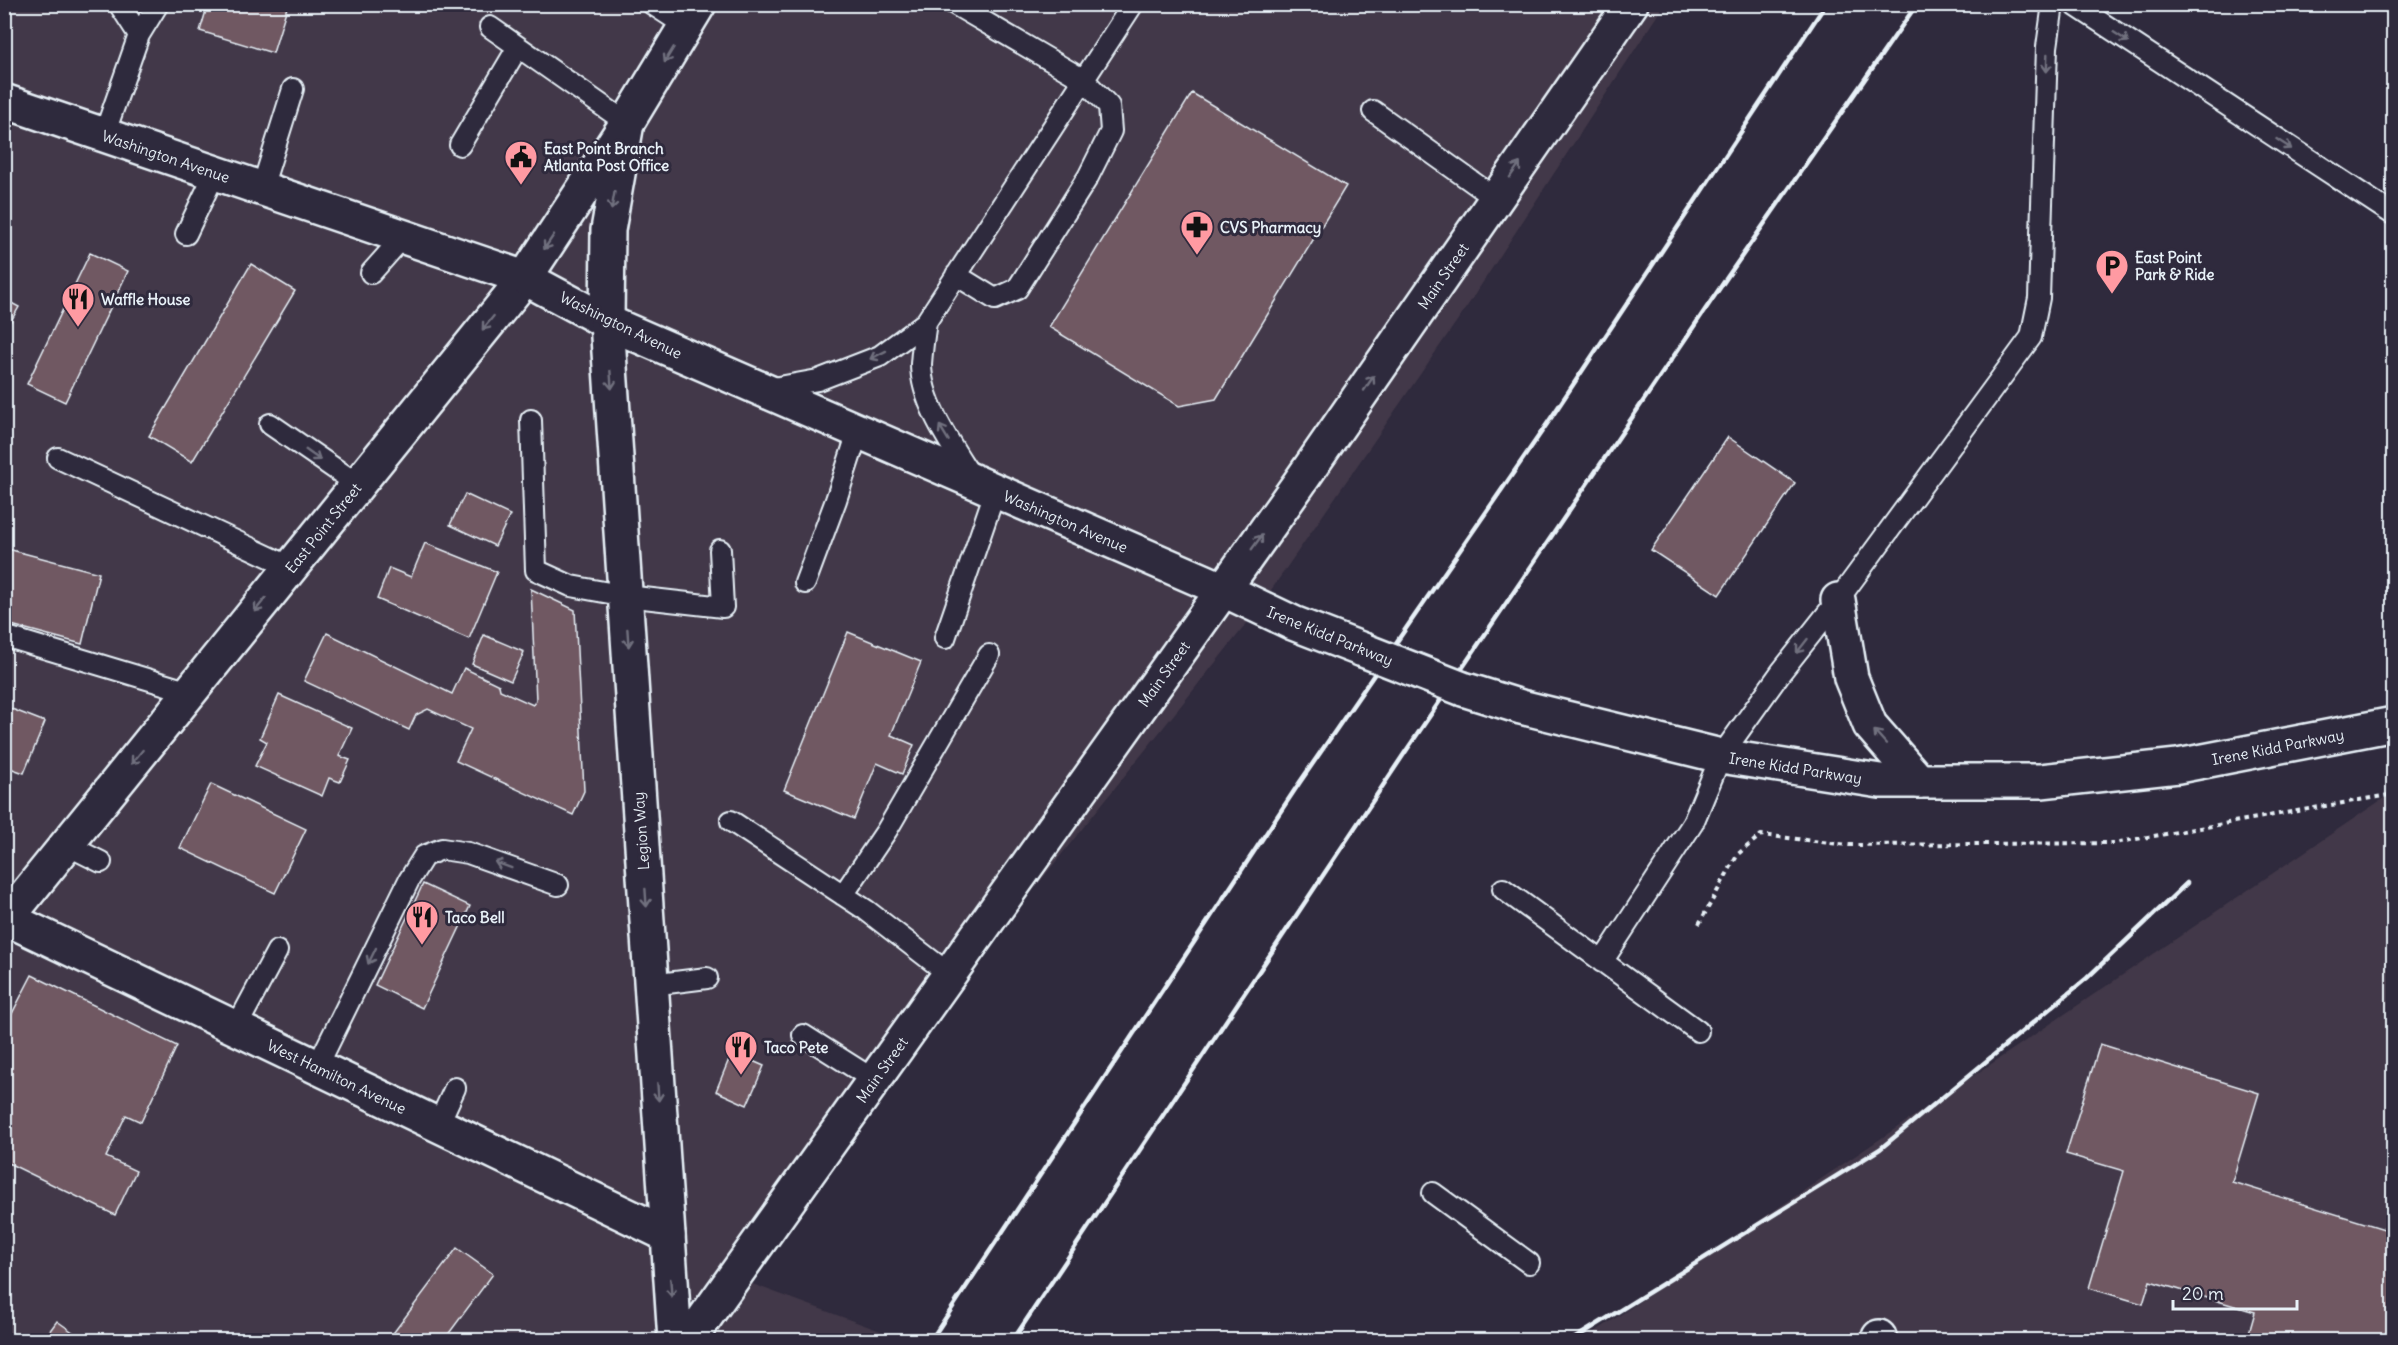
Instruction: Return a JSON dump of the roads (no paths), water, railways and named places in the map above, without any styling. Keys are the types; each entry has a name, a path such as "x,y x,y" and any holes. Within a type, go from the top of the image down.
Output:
{"main road":[{"name":"Main Street","path":"689,1341 1298,485 1631,4"},
{"name":"East Point Street","path":"5,919 525,278 627,123 692,15"},
{"name":"Washington Avenue","path":"4,101 525,278 607,322 1222,590"},
{"name":"East Point Street","path":"607,322 608,230 627,123"},
{"name":"Legion Way","path":"607,322 675,1341"},
{"name":"Irene Kidd Parkway","path":"1222,590 1293,623 1363,651 1462,689 1521,707 1721,756 1880,781 2041,781 2155,769 2385,730"},
{"path":"1838,600 1851,678 1870,725 1919,781"},
{"name":"West Hamilton Avenue","path":"5,919 668,1235"}],"lane":[{"path":"118,4 139,35"},
{"path":"104,135 139,35 158,4"},
{"path":"652,4 692,15"},
{"path":"954,4 1083,80 1109,106 1111,131 1088,177 1017,289 995,299 956,275"},
{"path":"762,390 818,380 880,356 926,322 1133,4"},
{"path":"1602,962 1693,823 1721,756 2031,337 2039,298 2047,47 2053,4"},
{"path":"2073,4 2394,215"},
{"path":"490,27 627,123"},
{"path":"460,145 518,47"},
{"path":"262,188 293,89"},
{"path":"1373,111 1495,198"},
{"path":"186,234 215,173"},
{"path":"371,273 403,237"},
{"path":"926,322 921,366 925,387 939,425 985,487 945,638"},
{"path":"531,420 536,570 571,586 626,596 723,607 720,550"},
{"path":"270,424 357,484"},
{"path":"805,583 858,432"},
{"path":"58,458 291,567"},
{"path":"4,636 190,692"},
{"path":"843,894 887,830 989,655"},
{"path":"730,821 843,894 949,974"},
{"path":"66,845 101,862"},
{"path":"318,1067 409,880 424,856 442,849 468,853 558,885"},
{"path":"1503,890 1698,1031"},
{"path":"236,1028 277,951"},
{"path":"651,985 707,978"},
{"path":"803,1035 874,1080"},
{"path":"438,1125 454,1088"},
{"path":"1433,1193 1529,1263"}],"railway":[{"path":"931,1340 1300,782 1547,424 1826,4"},
{"path":"1013,1340 1408,748 1728,276 1917,4"},
{"path":"1572,1340 1880,1149 2087,978 2187,883"}],"place":[{"name":"East Point Branch Atlanta Post Office","path":"521,186"},
{"name":"CVS Pharmacy","path":"1197,256"},
{"name":"East Point Park & Ride","path":"2112,295"},
{"name":"Waffle House","path":"78,328"},
{"name":"Taco Bell","path":"422,946"},
{"name":"Taco Pete","path":"741,1076"}]}
